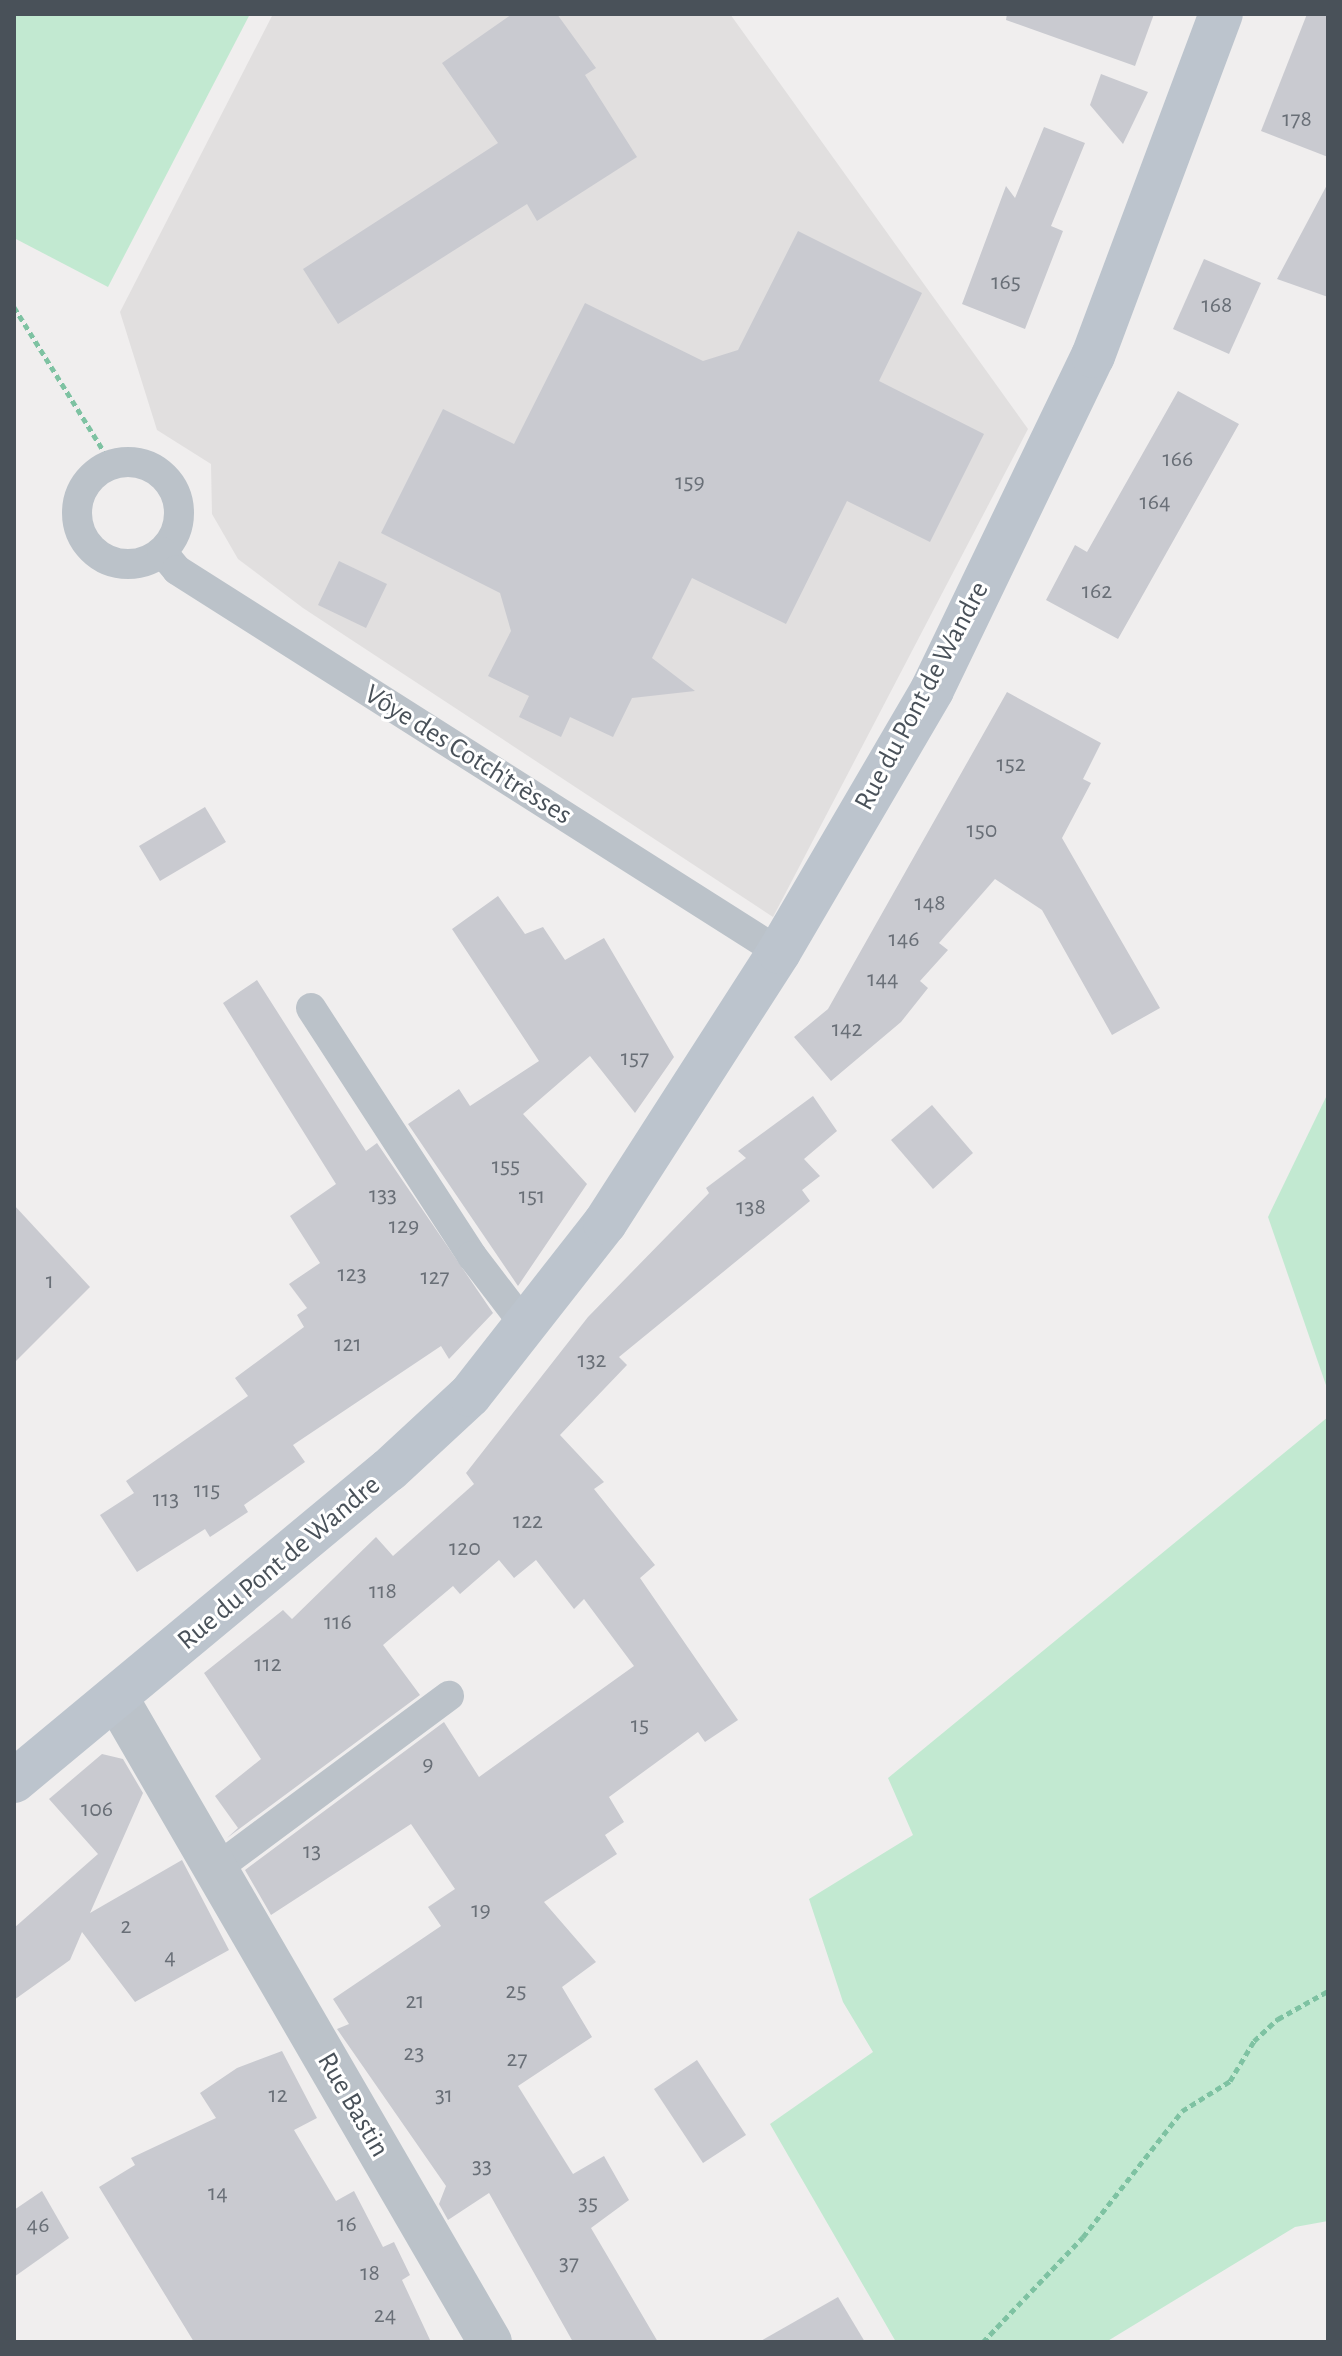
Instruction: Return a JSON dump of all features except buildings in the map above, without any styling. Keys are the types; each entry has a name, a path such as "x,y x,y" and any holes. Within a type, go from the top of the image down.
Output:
{"street":[{"name":"Rue du Pont de Wandre","path":"14,1781 117,1699 389,1470 470,1395 605,1223 779,952 932,690 1093,356 1221,14"},
{"name":"Rue Bastin","path":"117,1699 490,2342"}],"lane":[{"path":"135,461 158,471 177,495 178,526 162,552 134,565 104,560 83,539 76,510 87,481 111,463 135,461"},
{"name":"Vôye des Cotch'trèsses","path":"162,552 177,570 779,952"},
{"path":"311,1008 472,1256 525,1325"},
{"path":"217,1868 449,1696"}],"path":[{"path":"14,307 111,463"},
{"path":"983,2342 1083,2237 1182,2111 1230,2081 1254,2041 1278,2019 1328,1991"}],"shaded area":[{"path":"273,14 730,14 1028,429 773,917 303,608 238,559 212,514 211,464 157,430 120,312"}],"green space":[{"path":"14,14 250,14 108,287 14,238"},
{"path":"1328,1093 1328,1391 1268,1217"},
{"path":"1328,1417 1328,2221 1295,2227 1106,2342 896,2342 770,2124 873,2052 843,2002 809,1899 913,1835 888,1778"}]}
